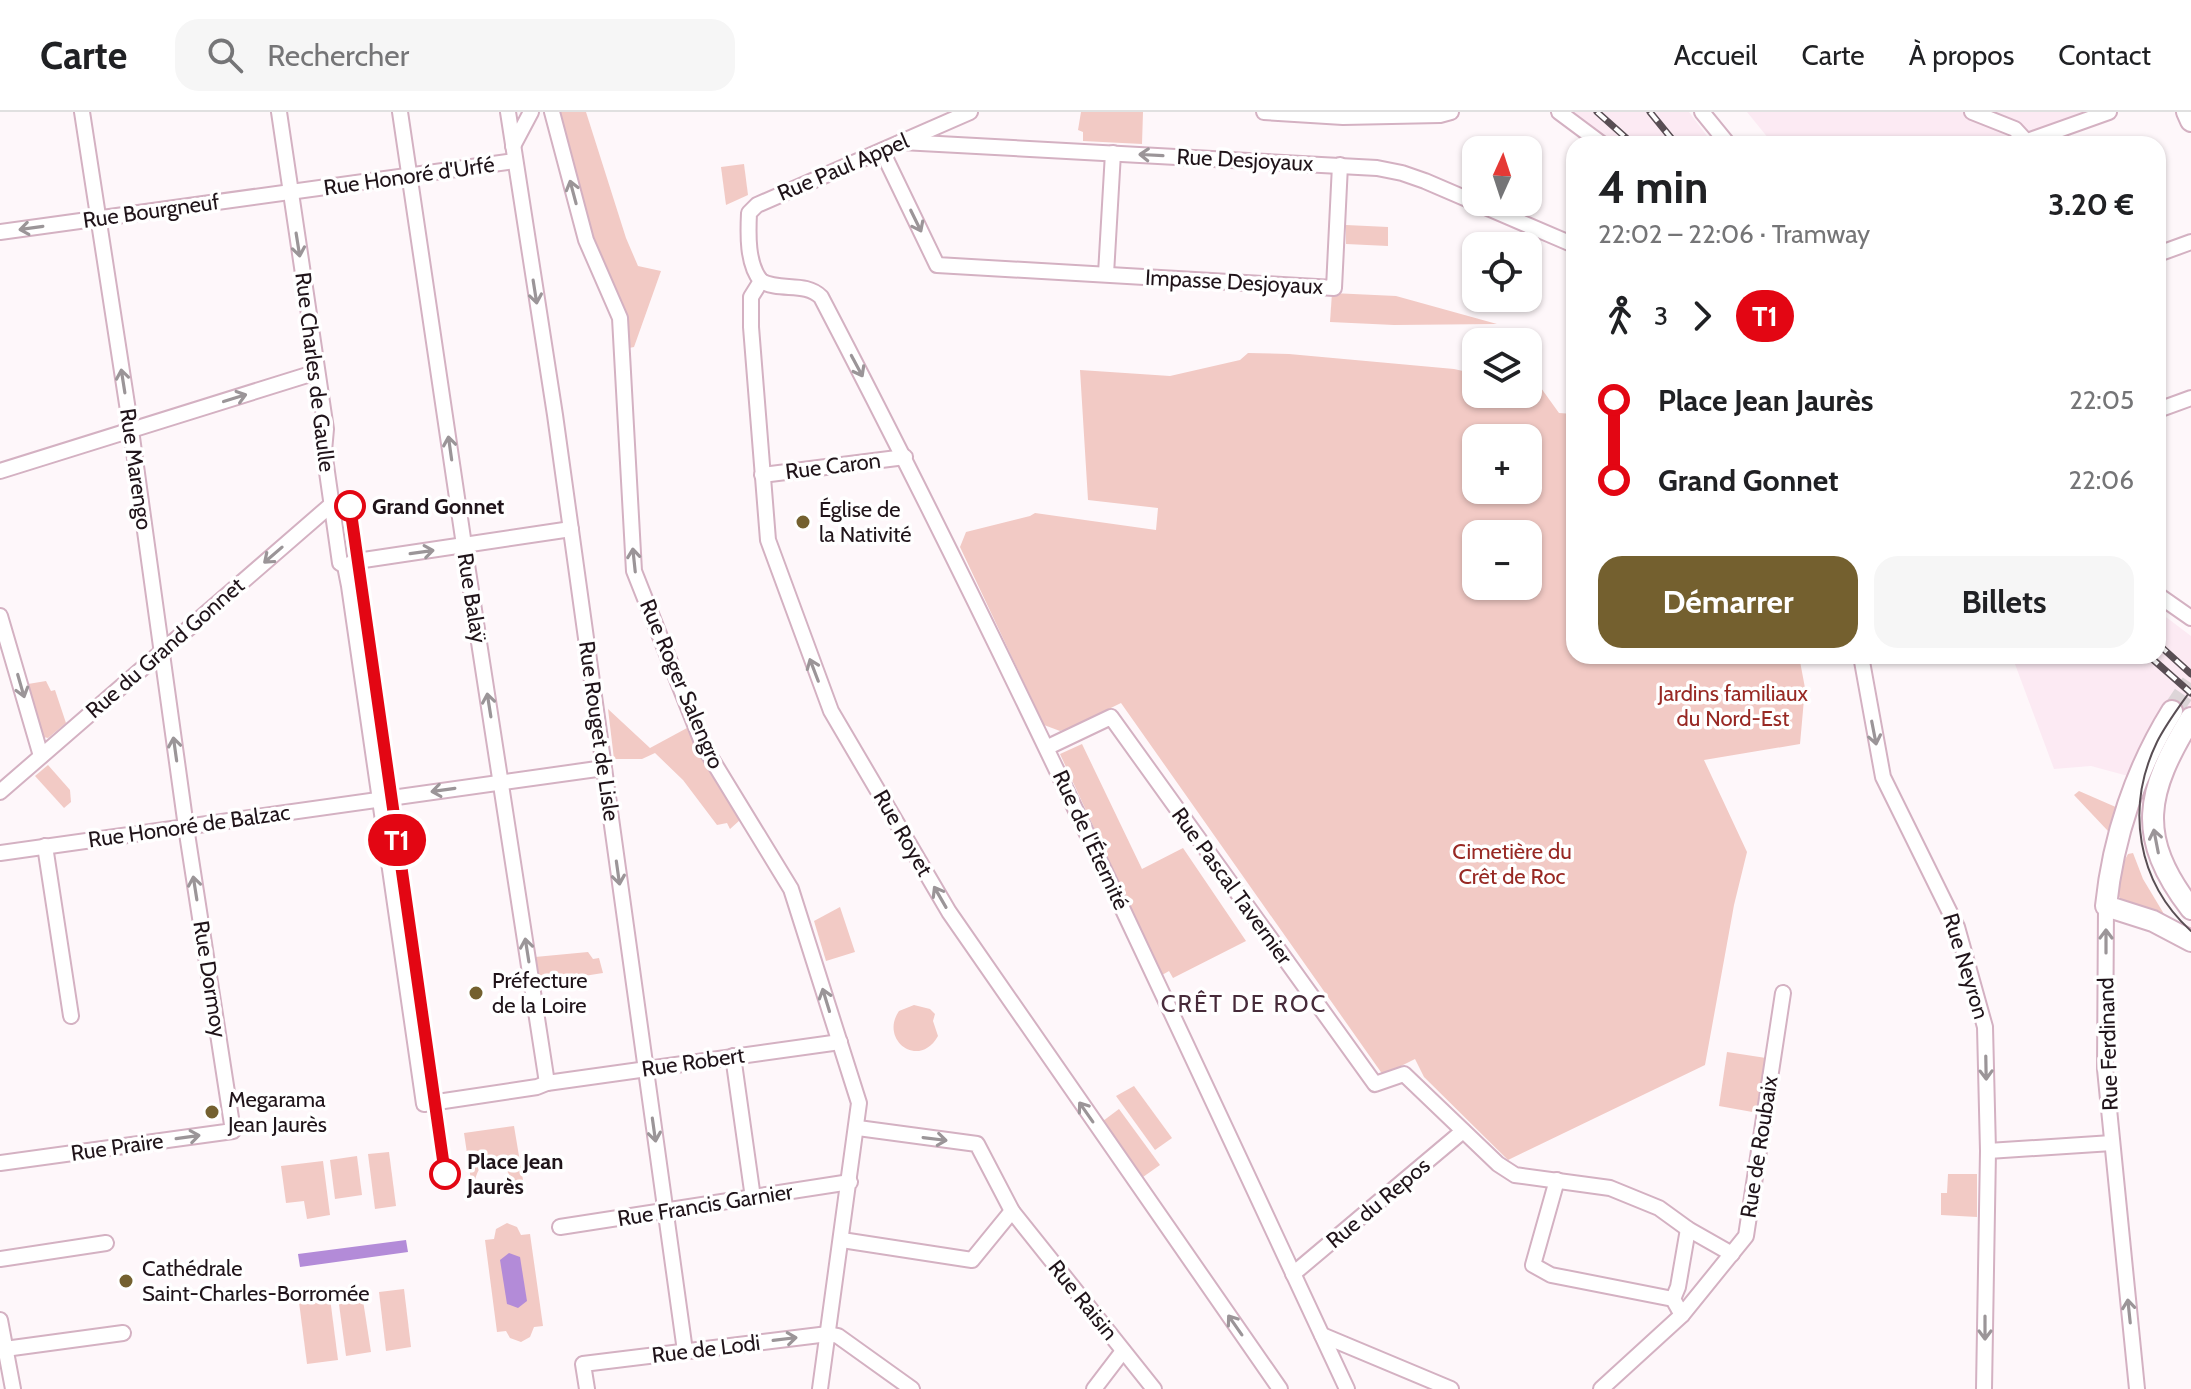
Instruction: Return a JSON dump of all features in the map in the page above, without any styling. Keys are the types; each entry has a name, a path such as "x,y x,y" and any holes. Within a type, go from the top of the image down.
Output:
{"main road":[{"path":"2187,112 2191,121"},
{"path":"2184,716 2163,767 2154,800 2153,821 2161,862 2169,879 2191,909"},
{"name":"Rue Ferdinand","path":"2106,906 2109,876 2140,770 2184,716"},
{"path":"2106,906 2153,921 2191,941"}],"street":[{"name":"Rue Marengo","path":"82,112 131,430 186,827"},
{"name":"Rue Charles de Gaulle","path":"279,112 296,192 326,429 324,451 340,563 345,566 424,1104 547,1083"},
{"name":"Rue Balaÿ","path":"400,112 547,1083"},
{"name":"Rue Rouget de Lisle","path":"508,112 571,529 685,1351"},
{"path":"513,146 531,112"},
{"name":"Rue Roger Salengro","path":"552,112 586,240 620,318 634,571 703,745 791,889 859,1103 820,1389"},
{"name":"Rue Paul Appel","path":"761,281 754,273 752,263 751,210 760,203 970,112"},
{"path":"1264,112 1358,118 1451,112"},
{"path":"1559,112 1591,136"},
{"path":"1702,112 1722,136"},
{"path":"1972,112 2015,129 2018,136"},
{"path":"2042,136 2109,112"},
{"name":"Rue Desjoyaux","path":"902,142 1340,165 1402,173 1566,242"},
{"name":"Impasse Desjoyaux","path":"882,151 937,265 1334,288 1340,165"},
{"path":"1106,274 1113,153"},
{"name":"Rue Honoré d'Urfé","path":"296,192 515,161"},
{"name":"Rue Bourgneuf","path":"0,232 296,192"},
{"path":"2166,251 2191,242"},
{"name":"Rue de l'Éternité","path":"761,281 774,287 808,289 821,297 905,457 1048,747 1347,1389"},
{"name":"Rue Royet","path":"761,281 754,289 750,309 768,540 831,711 949,912 1280,1389"},
{"path":"0,471 317,372"},
{"path":"2166,407 2191,398"},
{"name":"Rue Caron","path":"762,475 905,457"},
{"name":"Rue du Grand Gonnet","path":"0,792 332,504"},
{"path":"345,566 357,561 571,529"},
{"path":"2166,601 2191,618"},
{"path":"0,616 41,756"},
{"name":"Rue Neyron","path":"1862,664 1883,777 1957,927 1985,1027 1988,1151 1984,1389"},
{"name":"Rue Pascal Tavernier","path":"1048,747 1111,717 1375,1084 1404,1074 1498,1164 1515,1175 1610,1188 1659,1208 1732,1254"},
{"name":"Rue Honoré de Balzac","path":"0,853 604,768"},
{"name":"Rue Dormoy","path":"186,827 233,1131"},
{"path":"45,846 71,1016"},
{"name":"Rue Ferdinand","path":"2106,906 2105,1069 2137,1389"},
{"name":"Rue de Roubaix","path":"1601,1389 1682,1315 1746,1236 1783,993"},
{"name":"Rue Robert","path":"547,1083 840,1042"},
{"path":"733,1056 753,1198"},
{"name":"Rue Raisin","path":"858,1128 977,1144 1012,1211 1154,1389"},
{"name":"Rue Praire","path":"0,1163 233,1131"},
{"name":"Rue du Repos","path":"1293,1274 1463,1131"},
{"path":"1988,1151 2112,1143"},
{"path":"1557,1180 1533,1265 1551,1275 1673,1299 1682,1315"},
{"name":"Rue Francis Garnier","path":"560,1227 850,1182"},
{"path":"842,1240 972,1260 1012,1211"},
{"path":"1673,1299 1688,1229"},
{"path":"0,1259 106,1243"},
{"path":"0,1320 13,1389"},
{"path":"5,1349 123,1333"},
{"path":"828,1334 838,1336 912,1389"},
{"name":"Rue de Lodi","path":"587,1389 583,1364 828,1334"},
{"path":"1322,1335 1451,1389"},
{"path":"1094,1389 1123,1351"}],"shaded area":[{"path":"1566,112 1689,112 1707,136 1598,136"},
{"path":"1747,112 2112,112 2047,136 1766,136"},
{"path":"2166,617 2191,636 2191,733 2157,715 2128,776 2091,766 2054,769 2015,664 2166,664"},
{"path":"406,1240 408,1252 300,1267 298,1254"},
{"path":"509,1253 520,1257 527,1301 518,1308 507,1304 500,1260"}],"green space":[{"path":"560,112 586,112 626,238 638,266 661,271 634,347 629,348 627,317 588,224"},
{"path":"1081,112 1143,112 1142,144 1083,141 1083,132 1078,130"},
{"path":"744,164 748,195 726,205 721,167"},
{"path":"1346,225 1388,227 1388,246 1346,244"},
{"path":"1332,293 1396,296 1497,324 1330,322"},
{"name":"Cimetière du Crêt de Roc","path":"1248,353 1289,354 1462,371 1462,408 1542,408 1542,389 1559,413 1566,413 1566,664 1800,664 1805,688 1800,744 1704,760 1747,852 1734,905 1705,1065 1508,1160 1424,1077 1415,1059 1383,1075 1121,703 1068,729 1060,731 1044,725 960,547 966,532 1035,513 1156,530 1158,508 1088,500 1080,370 1170,376 1240,360"},
{"path":"46,681 51,691 55,690 66,723 48,738 43,737 28,684"},
{"path":"608,709 650,748 687,728 740,820 730,829 727,823 717,825 683,780 655,753 642,759 614,759"},
{"path":"1082,744 1142,869 1183,848 1246,941 1173,978 1169,971 1162,975 1060,754"},
{"path":"48,765 70,790 71,802 64,808 35,776"},
{"path":"2079,791 2118,808 2108,831 2074,795"},
{"path":"2133,853 2143,879 2164,914 2159,917 2124,905 2116,891 2120,869 2128,854"},
{"path":"840,907 855,952 826,961 814,921"},
{"path":"588,952 593,959 599,958 603,973 539,983 535,957"},
{"path":"914,1005 930,1009 935,1014 933,1021 938,1036 921,1051 904,1047 894,1032 899,1011"},
{"path":"1727,1052 1766,1058 1758,1113 1719,1106"},
{"path":"1134,1086 1172,1138 1155,1150 1116,1096"},
{"path":"1119,1109 1160,1165 1143,1177 1103,1121"},
{"path":"514,1126 523,1180 513,1181 507,1171 498,1169 495,1157 481,1166 472,1187 464,1133"},
{"path":"389,1152 396,1206 375,1209 368,1154"},
{"path":"357,1156 362,1195 335,1199 330,1160"},
{"path":"323,1161 330,1215 307,1219 304,1201 286,1203 281,1166"},
{"path":"1948,1174 1977,1174 1977,1217 1941,1215 1941,1193 1947,1193"},
{"path":"507,1223 517,1227 521,1235 530,1234 543,1326 534,1327 530,1337 521,1342 510,1338 506,1331 497,1332 485,1240 494,1239 496,1229"},
{"path":"404,1289 411,1347 386,1351 379,1292"},
{"path":"362,1294 371,1352 346,1356 338,1297"},
{"path":"330,1298 338,1360 307,1364 299,1302"}],"tunnel":[{"path":"2172,711 2191,683"}],"tram line":[{"name":"T1","path":"350,506 445,1174"},
{"path":"2191,690 2157,742 2141,792 2139,818 2148,867 2158,890 2191,931"}],"railway":[{"path":"1597,112 1624,136"},
{"path":"1650,112 1670,136"},
{"path":"2166,651 2191,674"},
{"path":"2158,664 2191,693"}],"place":[{"name":"Grand Gonnet","path":"350,506"},
{"name":"Église de la Nativité","path":"803,522"},
{"name":"Préfecture de la Loire","path":"476,993"},
{"name":"Megarama Jean Jaurès","path":"212,1112"},
{"name":"Place Jean Jaurès","path":"445,1174"},
{"name":"Cathédrale Saint-Charles-Borromée","path":"126,1281"}],"district":[{"name":"CRÊT DE ROC","path":"1244,1003"}],"park label":[{"name":"Jardins familiaux du Nord-Est","path":"1733,706"}]}
